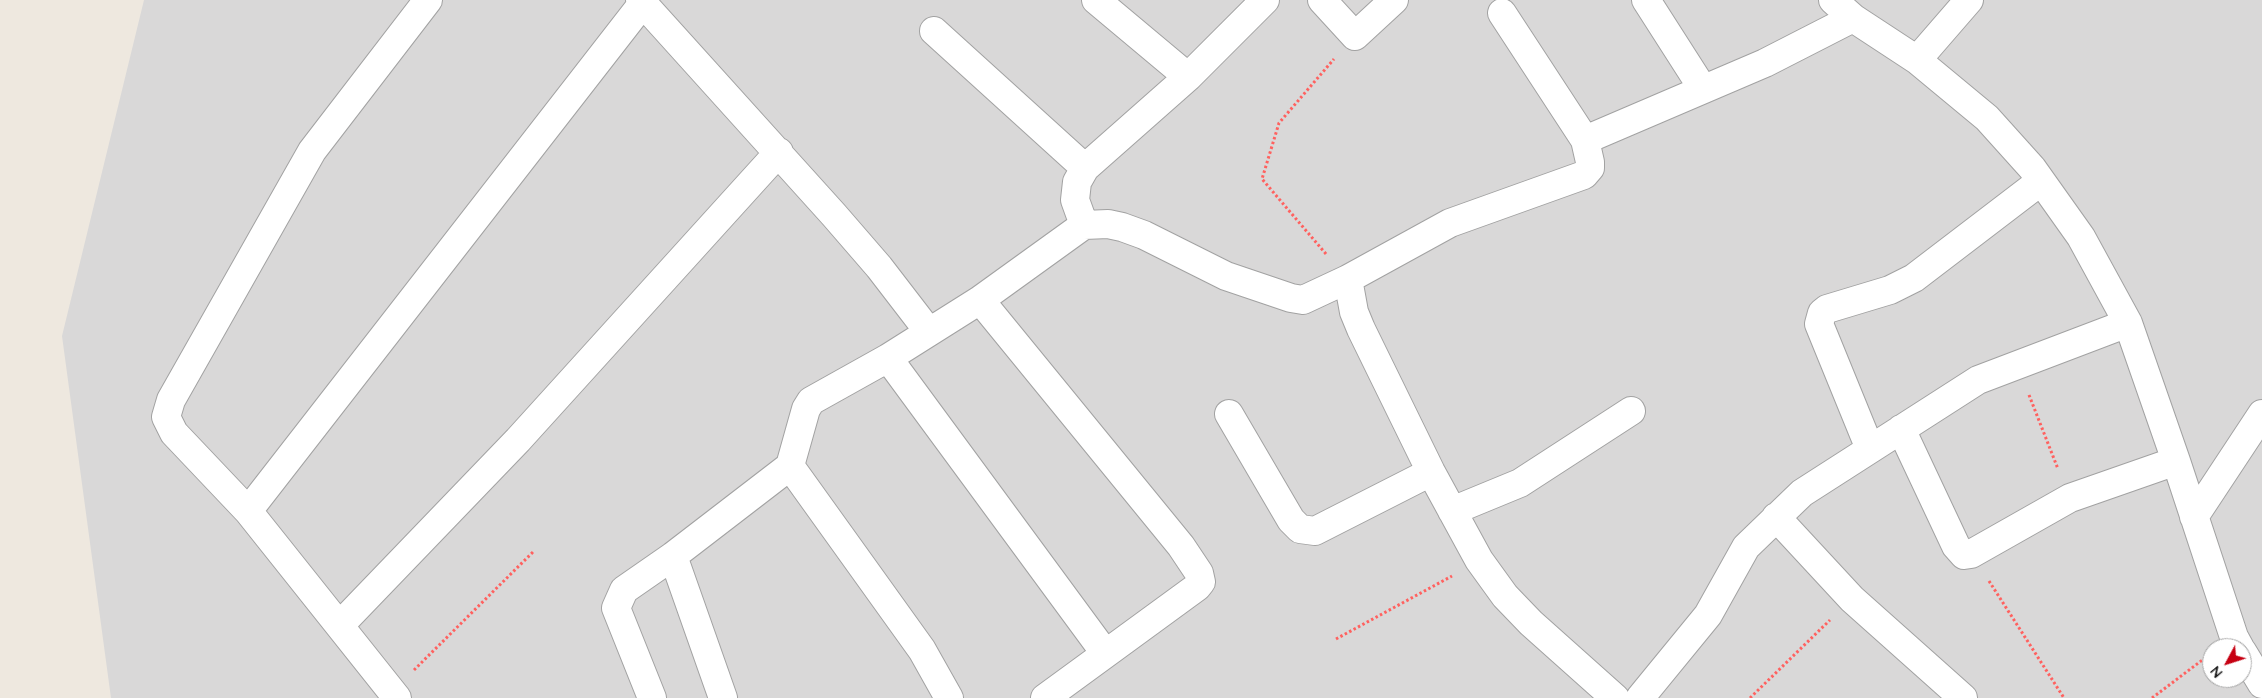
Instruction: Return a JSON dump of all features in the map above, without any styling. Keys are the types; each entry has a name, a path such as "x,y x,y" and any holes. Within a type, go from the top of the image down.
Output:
{"street":[{"path":"395,695 248,511 174,433 166,417 170,400 312,151 428,0"},
{"path":"1096,0 1188,77"},
{"path":"1084,225 1075,200 1077,182 1085,168 1188,77 1265,0"},
{"path":"1322,0 1355,36 1394,0"},
{"path":"1646,0 1703,89"},
{"path":"1832,0 1853,18 1917,60 1987,118 2032,168 2081,237 2128,323 2235,638"},
{"path":"1917,60 1969,0"},
{"path":"248,511 642,2 779,152 879,267 929,332"},
{"path":"652,698 616,608 624,590 673,556 790,466 808,404 888,358 980,300 1084,225 1108,224 1122,227 1144,235 1226,276 1291,298 1303,300 1348,279 1450,223 1584,175 1590,168 1584,140 1502,13"},
{"path":"1584,140 1765,62 1853,18"},
{"path":"934,31 1085,168"},
{"path":"340,625 518,440 779,152"},
{"path":"1870,449 1819,324 1822,313 1827,309 1890,290 1914,278 2041,181"},
{"path":"1348,279 1354,312 1360,330 1431,472 1479,560 1505,596 1531,623 1615,698"},
{"path":"980,300 1181,546 1199,573 1201,582 1045,698"},
{"path":"1640,698 1708,615 1746,547 1802,493 1978,380 2128,323"},
{"path":"888,358 1105,653"},
{"path":"1452,511 1520,483 1631,411"},
{"path":"1229,414 1291,520 1300,529 1315,531 1431,472"},
{"path":"2194,517 2262,414"},
{"path":"1901,429 1956,546 1964,555 1971,554 2070,498 2176,462"},
{"path":"790,466 922,650 949,698"},
{"path":"1776,517 1852,599 1963,698"},
{"path":"673,556 723,698"},
{"path":"2252,667 2262,684"}],"path":[{"path":"1348,279 1262,179 1279,124 1355,36"},
{"path":"2017,364 2070,498"},
{"path":"395,695 534,551"},
{"path":"1971,554 2064,698"},
{"path":"1336,639 1479,560"},
{"path":"1750,698 1852,599"},
{"path":"2152,698 2202,660"}],"shaded area":[{"path":"144,0 2262,0 2262,698 111,698 62,336"}]}
